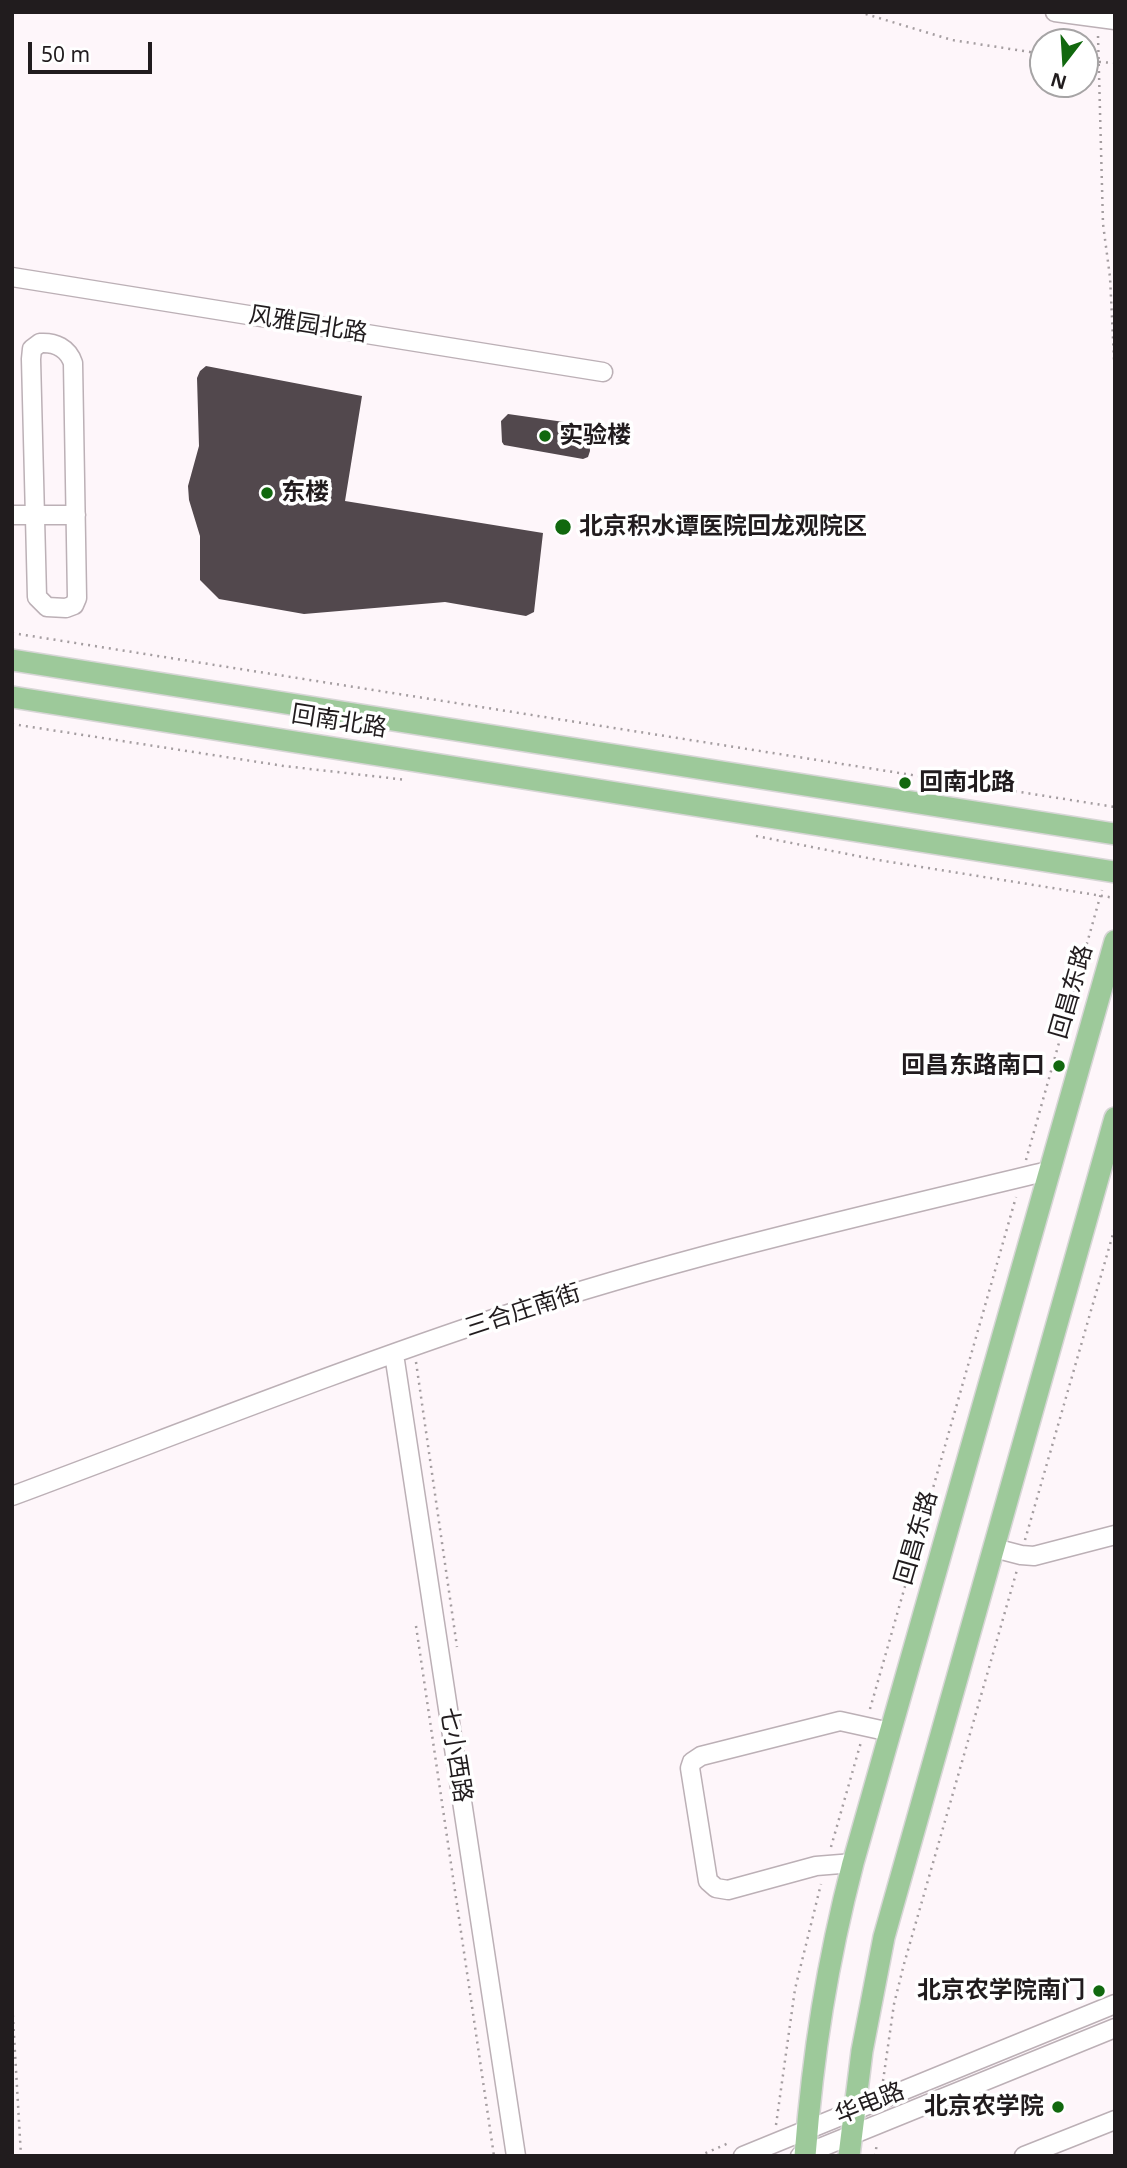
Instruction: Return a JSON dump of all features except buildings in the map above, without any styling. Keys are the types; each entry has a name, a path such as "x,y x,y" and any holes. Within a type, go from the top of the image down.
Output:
{"main road":[{"name":"回南北路","path":"12,660 1115,834"},
{"name":"回南北路","path":"12,697 1115,872"},
{"name":"回昌东路","path":"803,2155 826,1976 853,1863 1115,941"},
{"path":"850,2146 871,1995 884,1937 1115,1118"}],"street":[{"path":"1055,12 1106,19"},
{"name":"风雅园北路","path":"12,278 603,372"},
{"path":"45,343 66,350 73,363 76,513 77,598 74,604 66,608 47,607 37,599 30,359 35,345 45,343"},
{"path":"12,513 76,513"},
{"name":"三合庄南街","path":"12,1496 506,1315 772,1237 1048,1171"},
{"name":"七小西路","path":"394,1354 516,2156"},
{"path":"993,1548 1021,1555 1042,1554 1115,1535"},
{"path":"853,1863 826,1865 728,1890 716,1888 708,1881 690,1768 692,1762 701,1756 840,1721 890,1732"},
{"name":"华电路","path":"741,2147 807,2130 1115,2004"},
{"name":"华电路","path":"803,2155 850,2146 1115,2028"},
{"path":"1024,2156 1115,2120"}],"path":[{"path":"859,12 952,40 1029,52"},
{"path":"1106,19 1099,62 1103,224 1110,277 1115,379"},
{"path":"1099,62 1115,63"},
{"path":"12,633 1115,807"},
{"path":"12,724 284,766 413,781"},
{"path":"755,836 878,860 1115,898"},
{"path":"780,2094 795,1989 826,1865 1093,925"},
{"path":"886,2062 904,1964 1115,1227"},
{"path":"416,1623 495,2156"},
{"path":"12,2001 21,2156"},
{"path":"699,2156 741,2147"}],"place":[{"name":"实验楼","path":"545,436"},
{"name":"东楼","path":"267,493"},
{"name":"北京积水谭医院回龙观院区","path":"563,527"},
{"name":"回南北路","path":"905,783"},
{"name":"回昌东路南口","path":"1059,1066"},
{"name":"北京农学院南门","path":"1099,1991"},
{"name":"北京农学院","path":"1058,2107"}]}
